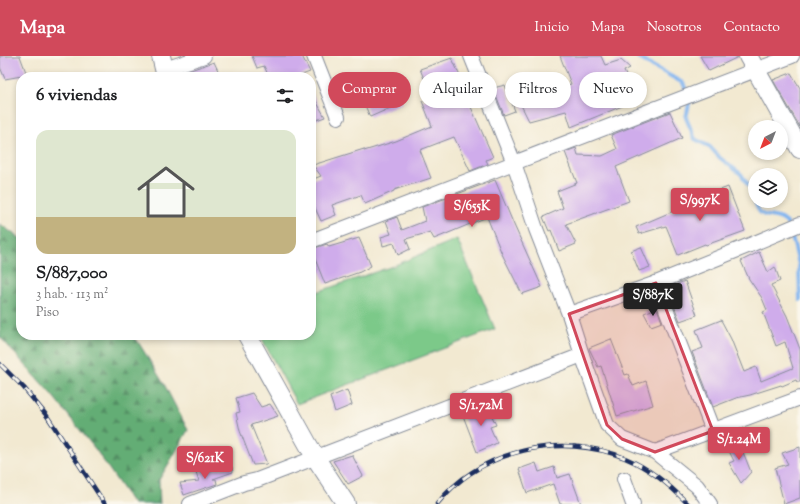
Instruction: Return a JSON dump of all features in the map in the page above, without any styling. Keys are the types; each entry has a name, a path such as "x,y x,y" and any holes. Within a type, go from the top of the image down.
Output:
{"street":[{"path":"164,67 204,56"},
{"path":"314,56 338,117"},
{"path":"471,56 514,163 536,229 569,314 607,425 622,439 655,452 697,486 710,504"},
{"path":"316,239 714,86 752,63 792,56"},
{"path":"752,63 800,148"},
{"path":"569,314 656,283 796,225"},
{"path":"656,283 713,431"},
{"path":"250,340 315,456 346,504"},
{"path":"190,504 244,483 257,480 315,456 582,355"},
{"path":"655,452 800,398"},
{"path":"624,479 633,504"}],"highlighted area":[{"path":"656,283 713,431 655,452 622,439 607,425 569,314"}],"green space":[{"path":"0,224 16,235 16,340 137,340 164,384 188,430 159,480 160,504 133,504 96,450 52,395 0,337"},
{"path":"457,239 495,329 297,404 263,340 316,340 316,292 393,266"}],"building":[{"path":"0,56 20,56 26,72 16,72 16,77 5,79 0,67"},
{"path":"252,56 302,56 310,72 267,72 264,66 257,68"},
{"path":"560,56 601,56 605,65 621,60 630,68 624,72 579,72 579,108 617,108 571,127 566,111 529,121 522,108 571,108 571,72 566,72"},
{"path":"700,56 738,56 738,57 709,71"},
{"path":"452,58 458,72 421,72 420,69"},
{"path":"214,62 219,72 185,72"},
{"path":"791,73 800,88 800,127 773,80"},
{"path":"505,85 505,108 514,108 515,111 504,115 497,98 497,87"},
{"path":"316,101 325,117 316,120"},
{"path":"366,108 391,108 370,117"},
{"path":"425,108 471,108 493,157 486,160 488,164 470,171 454,137 420,150 431,178 394,190 365,204 361,195 332,205 336,215 321,221 316,210 316,178 321,176 316,169 316,164 396,141 432,126"},
{"path":"670,112 682,138 616,167 629,201 566,224 576,244 559,251 551,230 549,231 543,217 563,208 557,191 577,183 565,152 576,148 578,155 602,156 617,149 611,135"},
{"path":"495,180 542,287 522,294 502,254 487,217 434,239 430,232 406,239 410,249 398,255 394,243 383,246 381,237 391,234 386,221 397,217 402,230 425,221 422,207"},
{"path":"728,187 745,231 706,245 705,244 678,255 666,226 639,234 636,227"},
{"path":"359,238 371,266 360,272 325,284 316,262 316,247 327,244 329,247"},
{"path":"641,247 650,267 639,271 631,251"},
{"path":"759,252 768,272 775,267 780,281 771,285 787,316 800,349 800,382 797,382 796,380 782,386 781,385 736,398 713,407 692,352 703,348 696,330 721,320 731,339 744,372 756,367 761,381 793,368 785,342 776,346 763,312 767,310 762,298 749,279 741,261"},
{"path":"685,281 697,315 680,321 667,288"},
{"path":"657,308 662,322 651,326 644,313"},
{"path":"611,339 625,375 628,374 633,386 646,381 653,405 617,416 601,366 598,367 589,348"},
{"path":"347,390 352,405 335,412 330,397"},
{"path":"252,393 261,407 270,404 278,416 251,425 267,464 253,465 240,431 236,413 240,412 236,398"},
{"path":"487,405 496,425 490,427 497,443 477,452 462,413"},
{"path":"738,441 751,472 741,483 729,463 734,461 726,445"},
{"path":"800,447 800,498 784,504 775,468 788,464 782,453"},
{"path":"352,455 363,476 348,484 333,461"},
{"path":"536,463 539,472 554,467 557,478 570,474 581,504 560,504 553,484 527,493 519,469"},
{"path":"232,467 233,472 213,479 216,479 217,484 184,495 180,483 199,481 196,472"}],"waterway":[{"path":"637,56 683,83 690,99 686,118 695,139 710,147 720,158 741,174 748,185"},
{"path":"758,208 764,215 780,218 787,223 799,265 800,300"}],"railway":[{"path":"0,364 24,388 47,416 105,504"},
{"path":"437,504 455,485 476,470 499,458 524,451 549,447 575,446 600,450 634,462 659,478 688,504"}]}
